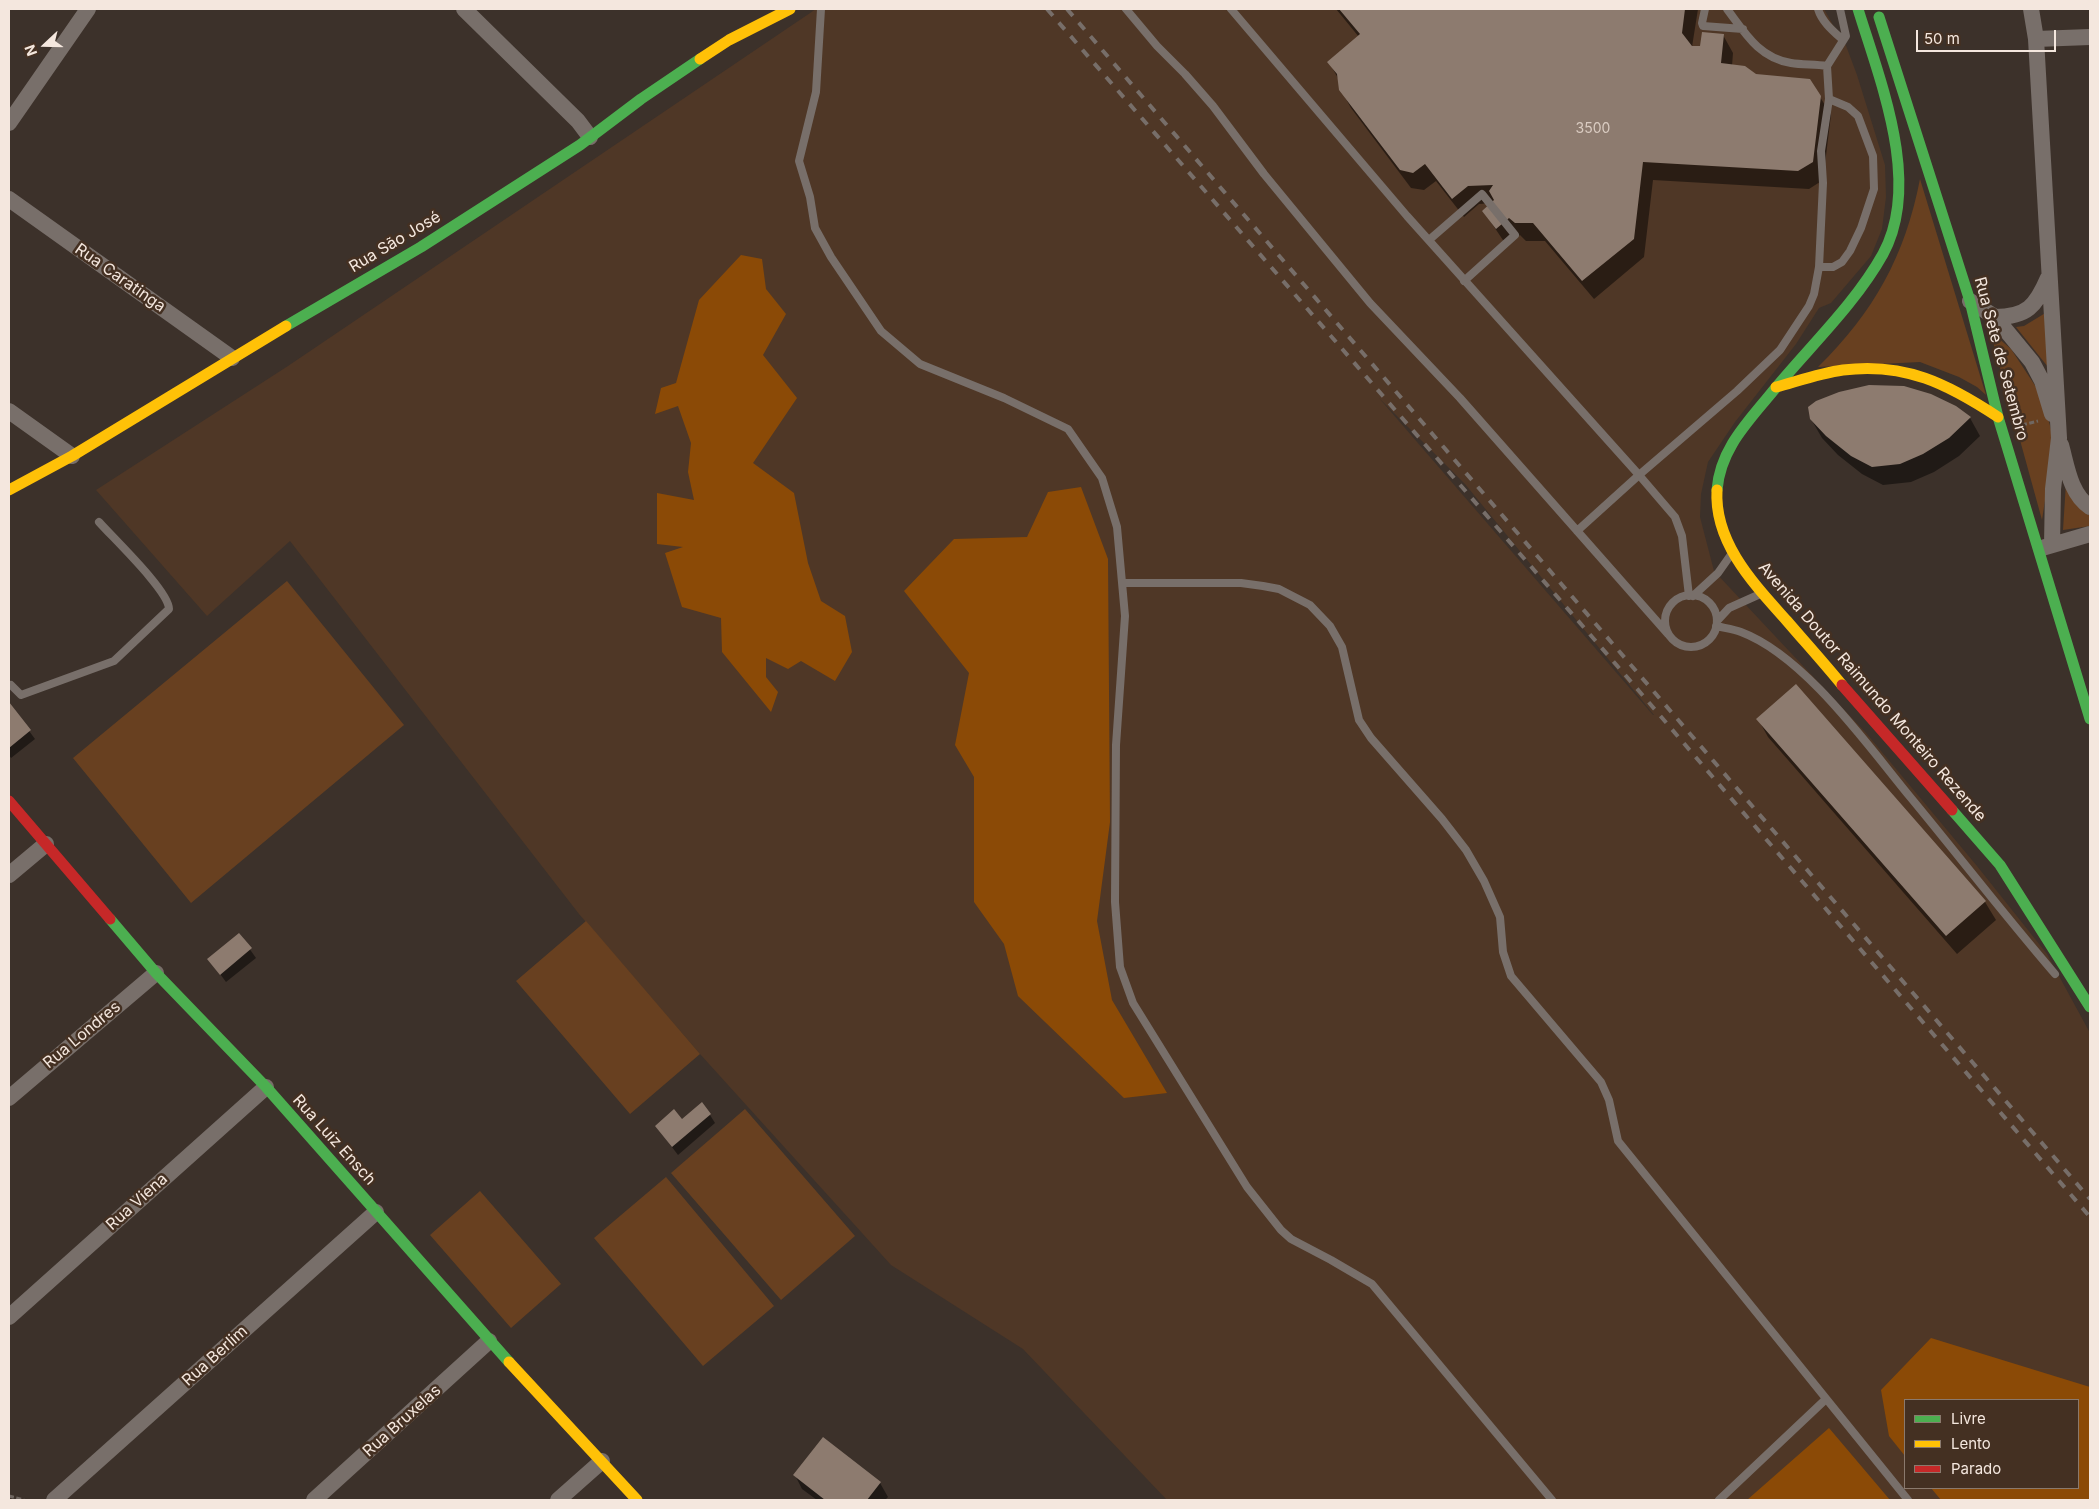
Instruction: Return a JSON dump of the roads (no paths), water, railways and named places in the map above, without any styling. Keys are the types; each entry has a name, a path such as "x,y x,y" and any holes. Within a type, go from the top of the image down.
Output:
{"main road":[{"name":"Rua São José","path":"9,490 72,456 232,358 420,247 590,137 641,99 729,40 790,9"},
{"path":"1776,387 1858,291 1876,264 1894,227 1898,194 1894,135 1858,9"},
{"name":"Rua Sete de Setembro","path":"1876,9 1970,301 1998,417 2045,547 2083,670 2090,718"},
{"path":"1776,387 1841,370 1878,367 1897,369 1938,380 1970,397 1998,417"},
{"name":"Avenida Doutor Raimundo Monteiro Rezende","path":"1776,387 1731,444 1720,468 1716,491 1717,506 1725,539 1752,581 2000,865 2088,1004"},
{"name":"Rua Luiz Ensch","path":"9,801 156,973 266,1087 489,1341 637,1500"}],"street":[{"path":"9,123 88,9"},
{"path":"464,9 578,121 590,137"},
{"path":"2031,9 2036,39 2060,438 2045,547 2090,534"},
{"path":"2036,39 2090,37"},
{"name":"Rua Caratinga","path":"9,199 232,358"},
{"path":"1995,317 2015,316 2034,305 2040,297 2049,276"},
{"path":"1970,301 1995,317 2032,362 2042,381 2075,490 2079,497 2090,507"},
{"path":"9,411 72,456"},
{"path":"9,875 46,844"},
{"name":"Rua Londres","path":"9,1098 156,973"},
{"name":"Rua Viena","path":"9,1317 266,1087"},
{"name":"Rua Berlim","path":"54,1500 376,1212"},
{"name":"Rua Bruxelas","path":"314,1500 489,1341"},
{"path":"558,1500 602,1461"}],"lane":[{"path":"821,9 816,92 800,161 810,197 815,228 831,257 881,331 920,364 1004,398 1068,429 1102,478 1117,527 1125,616 1116,745 1115,902 1120,967 1134,1003 1247,1187 1281,1230 1291,1239 1372,1284 1552,1500"},
{"path":"1126,9 1157,46 1213,106 1264,174 1370,303 1460,398 1668,634 1680,645 1697,646 1711,637 1724,611 1763,593"},
{"path":"1231,9 1464,281 1639,475 1674,517 1682,536 1691,596"},
{"path":"1705,9 1703,26 1743,29"},
{"path":"1727,9 1758,48 1772,58 1792,63 1826,66"},
{"path":"1818,9 1820,15 1831,29 1843,40"},
{"path":"1577,531 1780,350 1809,306 1814,294 1819,267 1823,183 1821,151 1829,99 1826,66 1846,36 1840,9"},
{"path":"1819,267 1834,267 1842,262 1850,251 1861,228 1874,189 1873,156 1858,116 1848,106 1829,99"},
{"path":"1429,240 1482,194 1515,235 1464,281"},
{"path":"11,684 21,695 114,661 169,609 169,603 153,580 99,522"},
{"path":"1691,596 1718,574 1732,552"},
{"path":"1122,582 1241,583 1279,589 1310,605 1330,626 1342,647 1359,720 1371,738 1442,819 1466,850 1484,881 1500,916 1503,952 1511,976 1601,1082 1609,1100 1618,1140 1908,1500"},
{"path":"1668,634 1665,617 1668,608 1681,597 1691,596 1705,600 1711,606 1716,624"},
{"path":"1716,624 1742,632 1779,654 1817,686 1947,841 2026,941 2063,982 2088,1004"},
{"path":"1719,1500 1826,1399"}],"railway":[{"path":"1047,9 1633,684 2090,1217"},
{"path":"1067,9 2090,1199"}]}
